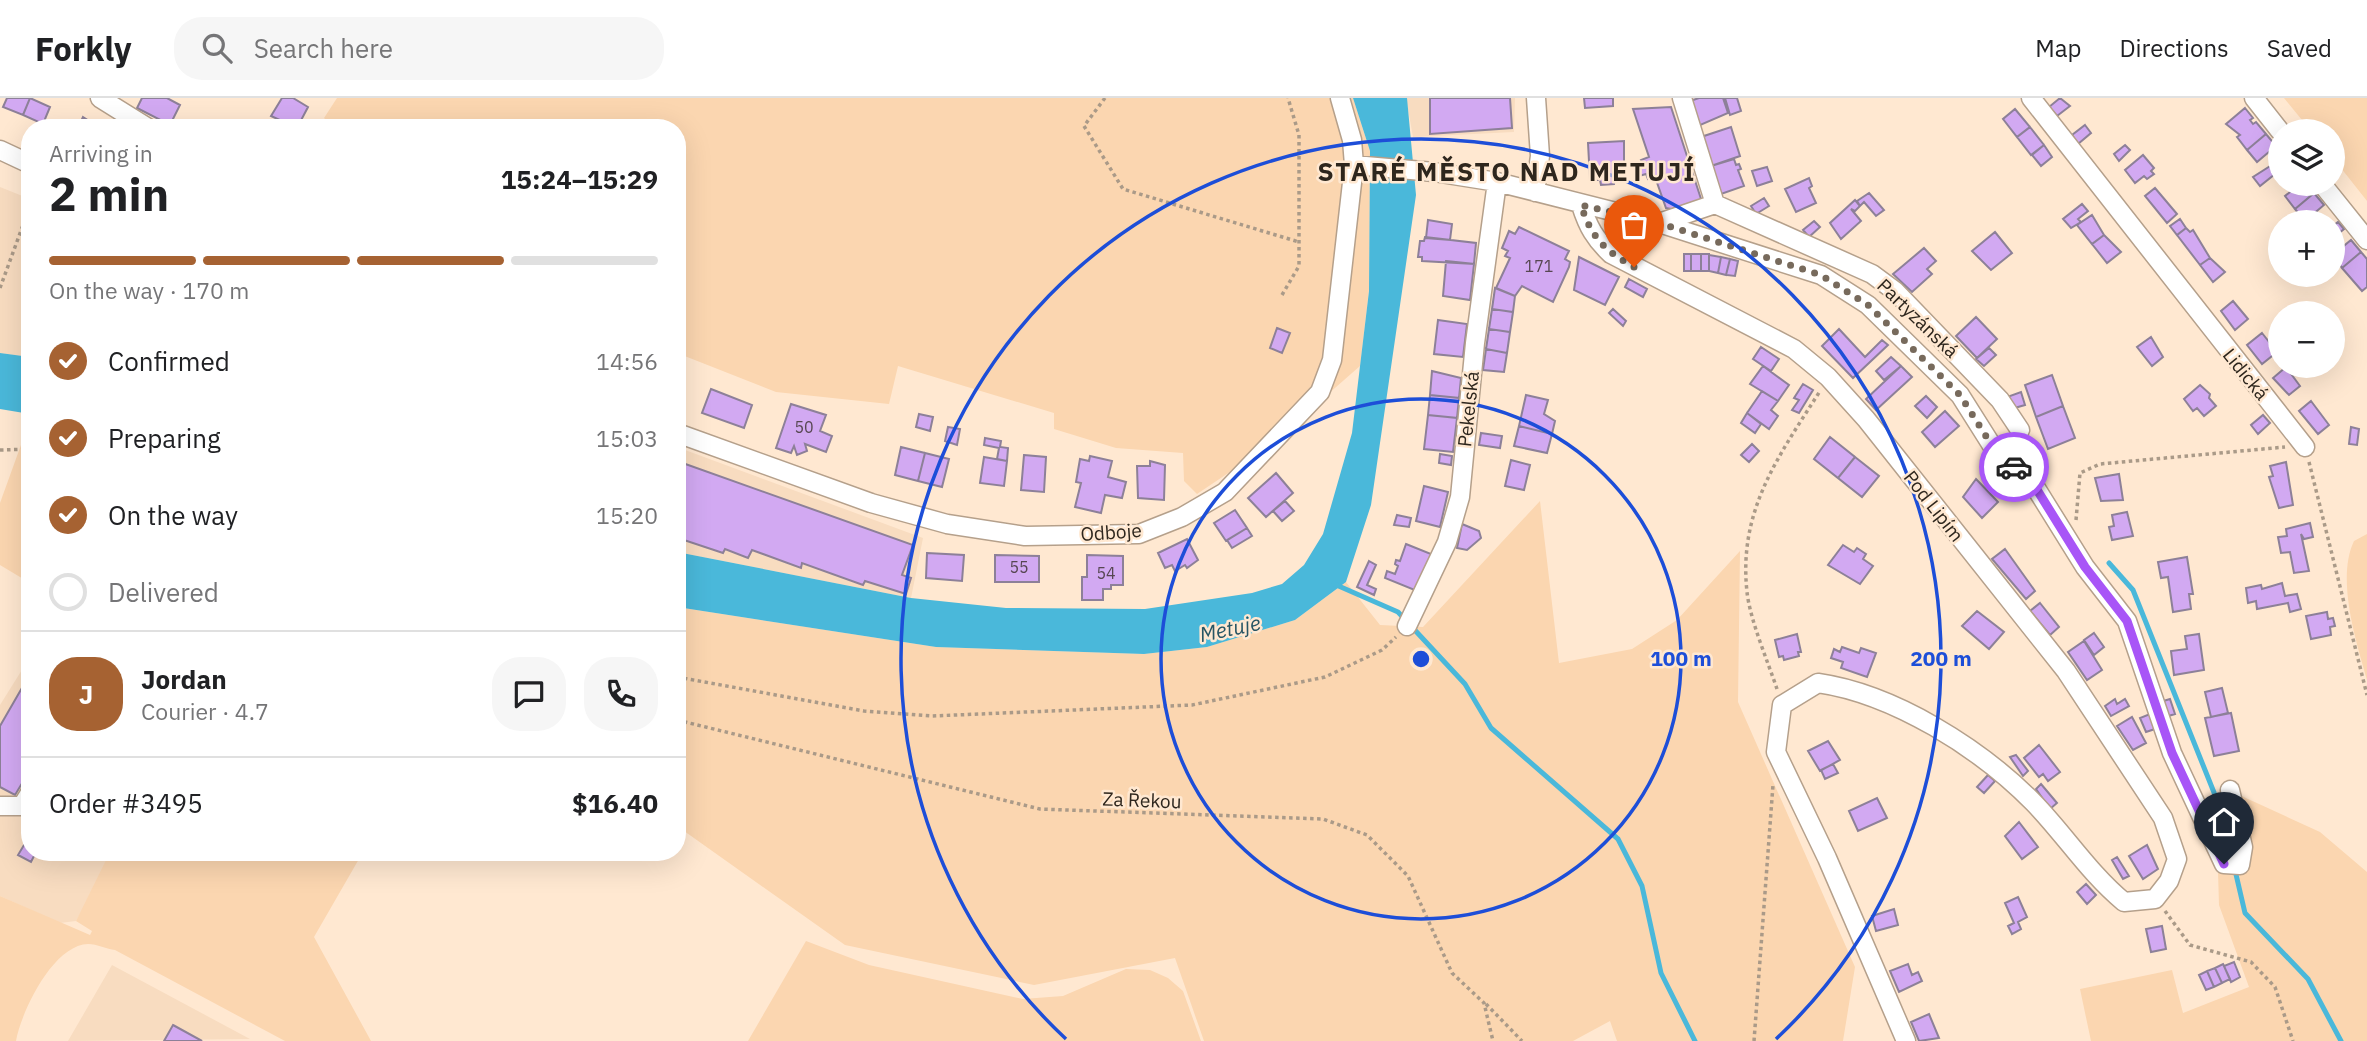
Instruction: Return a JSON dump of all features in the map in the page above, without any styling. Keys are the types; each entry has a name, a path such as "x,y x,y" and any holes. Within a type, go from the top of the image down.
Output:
{"street":[{"path":"100,98 134,119"},
{"name":"Odboje","path":"686,436 871,503 947,524 1025,536 1139,534 1225,492 1320,392 1332,360 1360,165 1340,98"},
{"path":"1535,192 1540,156 1536,98"},
{"path":"1659,223 1715,204 1682,98"},
{"name":"Lidická","path":"2031,98 2305,447"},
{"path":"2254,98 2271,119"},
{"path":"0,150 21,160"},
{"name":"Partyzánská","path":"1360,165 1434,172 1497,182 1659,223 1821,275 1868,305 1960,395 1996,452 2034,485 2074,550 2127,621 2177,764 2224,864 2240,865 2243,847 2230,789"},
{"name":"Pekelská","path":"1407,626 1447,542 1460,497 1475,344 1497,182"},
{"path":"2332,196 2367,240"},
{"name":"Partyzánská","path":"1715,204 1872,274 1895,291 2000,400 2020,430"},
{"name":"Pod Lipím","path":"1581,205 1588,227 1596,240 1611,254 1794,349 1828,377 1866,419 2066,671 2163,818 2177,859 2169,881 2155,899"},
{"path":"1906,1041 1827,858 1776,752 1782,705 1818,683 1849,687 1893,705 1975,752 2033,802 2103,884 2123,902 2155,899"},
{"path":"0,806 21,806"}],"path":[{"path":"1105,98 1084,126 1123,189 1299,242"},
{"path":"1282,295 1299,266 1299,135 1288,98"},
{"path":"0,288 21,231"},
{"path":"1782,705 1747,593 1749,531 1765,479 1828,377"},
{"path":"2074,550 2080,473 2100,464 2246,448 2305,447 2367,695"},
{"path":"0,450 21,449"},
{"path":"686,679 864,711 932,716 1192,705 1325,677 1382,650 1407,626"},
{"name":"Za Řekou","path":"686,722 1040,809 1323,819 1367,835 1408,876 1452,973 1522,1041"},
{"path":"1754,1041 1776,752"},
{"path":"2155,899 2190,945 2251,962 2275,988 2293,1041"},
{"path":"1484,1003 1493,1041"}],"shaded area":[{"path":"337,98 1353,98 1370,151 1369,290 1360,366 1270,445 1197,494 1184,481 1183,453 1116,448 1054,429 1054,413 898,366 889,404 776,392 686,357 686,119 324,118"},
{"path":"1406,98 1515,98 1514,132 1413,137"},
{"path":"2284,98 2367,98 2367,201 2345,173 2345,119 2301,119"},
{"path":"0,187 21,195 21,356 0,353"},
{"path":"21,445 21,578 0,565 0,503"},
{"path":"686,450 923,538 911,598 686,554"},
{"path":"1540,501 1559,663 1632,649 1677,620 1740,551 1738,702 1855,967 1843,1041 1617,1041 1610,1021 1573,1041 1204,1041 1175,958 1034,985 845,945 686,832 686,608 936,647 1144,654 1207,647 1295,620 1346,582 1380,625 1423,627"},
{"path":"2367,534 2367,680 2350,610 2347,573 2354,541"},
{"path":"21,671 21,861 109,861 76,921 60,923 0,896 0,705"},
{"path":"2224,788 2320,832 2367,872 2367,1041 2091,1041 2080,989 2172,970 2183,1013 2249,987 2219,905 2217,838 2210,822"},
{"path":"106,861 358,861 314,937 371,1041 285,1041 115,950 88,944 75,947 51,967 24,1014 16,1041 0,1041 0,896 90,935 92,931 76,921"},
{"path":"806,941 869,965 1023,999 1063,996 1126,969 1150,970 1168,978 1183,991 1201,1041 748,1041"},
{"path":"112,965 250,1039 68,1041"}],"water":[{"name":"Metuje","path":"1353,98 1407,98 1416,195 1371,505 1346,582 1295,620 1207,647 1144,654 936,647 686,608 686,554 911,598 1006,608 1145,609 1252,593 1282,584 1304,565 1323,534 1352,433 1369,291 1370,151"},
{"path":"0,353 21,356 21,412 0,409"}],"building":[{"path":"7,98 30,98 23,115 3,107"},
{"path":"30,98 50,107 45,119 32,119 23,115"},
{"path":"142,98 167,98 180,105 173,119 158,119 137,108"},
{"path":"282,98 293,98 308,107 302,119 278,119 271,116"},
{"path":"1430,98 1510,98 1512,128 1430,134"},
{"path":"1584,98 1613,98 1613,106 1585,108"},
{"path":"1699,98 1723,98 1728,113 1698,126 1690,101"},
{"path":"1725,98 1737,98 1741,111 1730,115"},
{"path":"2060,98 2070,106 2057,116 2049,107"},
{"path":"1671,107 1702,202 1682,211 1666,208 1655,177 1648,179 1646,174 1639,176 1637,167 1643,165 1641,160 1649,157 1633,109"},
{"path":"2245,108 2253,118 2250,120 2253,124 2256,122 2266,134 2247,150 2237,137 2240,135 2226,124"},
{"path":"2015,109 2030,127 2017,137 2003,119"},
{"path":"2085,125 2091,133 2078,144 2072,135"},
{"path":"1731,127 1740,156 1711,166 1701,137"},
{"path":"2030,127 2044,145 2031,155 2017,137"},
{"path":"2266,134 2268,136 2268,153 2257,162 2247,150"},
{"path":"1624,141 1624,162 1616,167 1614,184 1601,185 1600,180 1590,180 1588,143"},
{"path":"2044,145 2052,157 2041,166 2032,155"},
{"path":"2125,145 2130,150 2119,161 2114,154"},
{"path":"2143,155 2154,168 2151,171 2154,174 2147,179 2144,176 2135,183 2125,170"},
{"path":"1734,159 1741,169 1738,170 1744,186 1721,194 1711,166"},
{"path":"1767,167 1772,181 1757,186 1752,171"},
{"path":"2268,167 2268,180 2260,186 2253,177"},
{"path":"1809,178 1812,186 1809,188 1816,203 1796,212 1785,189"},
{"path":"2155,188 2177,214 2167,223 2145,196"},
{"path":"1869,193 1884,210 1876,216 1864,202 1860,206 1857,201"},
{"path":"2285,196 2310,196 2295,209"},
{"path":"2310,196 2316,196 2324,205 2318,210 2295,209"},
{"path":"1764,198 1769,206 1756,214 1751,206"},
{"path":"1855,200 1860,206 1855,211 1851,209 1861,221 1841,239 1830,223"},
{"path":"2082,204 2088,211 2078,219 2081,222 2071,228 2063,219"},
{"path":"2092,215 2104,235 2092,244 2077,225"},
{"path":"2180,219 2186,228 2177,235 2170,226"},
{"path":"1428,220 1452,224 1450,240 1426,238"},
{"path":"1814,221 1820,227 1809,237 1803,230"},
{"path":"1519,227 1569,251 1565,259 1570,262 1569,267 1553,302 1522,286 1515,296 1496,288 1510,258 1505,256 1508,251 1502,248 1509,231 1515,234"},
{"path":"2186,228 2190,232 2193,230 2210,258 2200,265 2177,235"},
{"path":"1995,232 2012,253 1991,270 1972,251"},
{"path":"2104,235 2121,252 2107,263 2092,244"},
{"path":"1425,237 1476,243 1474,264 1422,261 1422,257 1418,257 1420,241 1424,241"},
{"path":"2351,240 2361,252 2345,265 2345,245"},
{"path":"1924,248 1936,261 1927,269 1932,274 1912,292 1893,274"},
{"path":"2361,252 2367,259 2367,287 2362,291 2345,271 2345,265"},
{"path":"1684,254 1691,254 1691,271 1684,271"},
{"path":"1691,254 1701,254 1701,271 1691,271"},
{"path":"1701,254 1709,254 1709,271 1701,271"},
{"path":"1709,255 1721,257 1718,273 1709,271"},
{"path":"1579,257 1619,277 1605,305 1574,290"},
{"path":"1721,257 1730,259 1726,275 1718,273"},
{"path":"2210,258 2225,272 2213,282 2200,265"},
{"path":"1730,259 1738,261 1735,276 1726,275"},
{"path":"1446,261 1474,264 1470,300 1443,296"},
{"path":"1629,279 1647,289 1643,297 1625,287"},
{"path":"1495,288 1515,296 1513,312 1492,309"},
{"path":"2233,301 2248,319 2235,330 2221,311"},
{"path":"1492,309 1513,312 1510,332 1489,329"},
{"path":"1613,309 1626,321 1623,326 1609,313"},
{"path":"1976,317 1997,339 1977,358 1956,336"},
{"path":"1438,320 1467,324 1463,357 1434,354"},
{"path":"1277,328 1290,333 1282,353 1270,348"},
{"path":"1489,329 1510,332 1507,353 1486,349"},
{"path":"1839,329 1865,357 1882,340 1888,345 1853,378 1822,346"},
{"path":"2262,333 2268,341 2268,359 2262,364 2247,345"},
{"path":"2151,337 2163,357 2152,366 2137,347"},
{"path":"1761,347 1779,359 1771,371 1753,359"},
{"path":"1989,348 1996,355 1984,366 1976,359"},
{"path":"1486,349 1507,353 1504,372 1483,370"},
{"path":"1891,357 1901,366 1884,380 1876,371"},
{"path":"1763,366 1789,385 1778,401 1750,384"},
{"path":"1901,366 1912,377 1876,410 1866,399"},
{"path":"1432,371 1461,378 1459,398 1430,395"},
{"path":"2052,375 2063,406 2036,417 2025,385"},
{"path":"2273,378 2294,378 2300,386 2289,395"},
{"path":"1803,384 1813,390 1799,413 1792,410 1799,400 1794,398"},
{"path":"2200,385 2210,394 2209,398 2216,406 2204,416 2197,408 2193,411 2184,399"},
{"path":"711,389 752,405 744,428 702,413"},
{"path":"1762,391 1778,401 1771,410 1778,416 1769,429 1747,413"},
{"path":"2021,392 2025,405 2011,409 2007,397"},
{"path":"1430,395 1459,398 1457,418 1428,415"},
{"path":"1526,395 1548,400 1544,414 1555,421 1552,434 1519,426"},
{"path":"1926,396 1937,407 1927,418 1915,406"},
{"path":"2311,401 2329,425 2318,434 2299,411"},
{"path":"791,404 826,415 820,431 832,436 826,452 805,444 807,451 797,455 794,446 791,453 776,448"},
{"path":"2063,406 2075,438 2048,449 2036,417"},
{"path":"1945,411 1959,426 1935,447 1922,432"},
{"path":"1747,413 1761,424 1755,433 1741,423"},
{"path":"919,414 933,417 930,431 916,427"},
{"path":"1428,415 1457,418 1453,452 1424,449"},
{"path":"2263,415 2270,423 2258,434 2251,425"},
{"path":"1519,426 1552,434 1547,453 1514,446"},
{"path":"948,427 960,429 957,445 945,441"},
{"path":"2351,427 2359,429 2357,445 2349,444"},
{"path":"1481,433 1502,436 1500,448 1479,445"},
{"path":"1830,437 1855,457 1838,478 1814,459"},
{"path":"985,438 1001,441 1000,447 1008,448 1007,461 997,459 999,448 984,445"},
{"path":"1752,444 1759,451 1749,462 1741,455"},
{"path":"901,447 925,453 918,481 895,475"},
{"path":"925,453 949,459 942,487 918,481"},
{"path":"1440,454 1452,456 1451,465 1439,463"},
{"path":"1024,455 1046,457 1044,492 1021,490"},
{"path":"1090,456 1112,461 1108,477 1126,482 1122,498 1105,495 1101,513 1075,507 1081,483 1076,482 1080,459 1089,461"},
{"path":"984,457 1007,461 1004,486 980,483"},
{"path":"1855,457 1879,476 1862,497 1838,478"},
{"path":"1511,460 1530,465 1524,490 1505,486"},
{"path":"1150,461 1165,465 1164,500 1138,498 1137,466 1150,466"},
{"path":"2286,462 2293,505 2279,508 2269,477 2273,476 2270,466"},
{"path":"686,464 913,545 902,575 911,578 906,594 865,581 863,585 802,563 801,568 752,550 748,558 725,549 723,553 686,541"},
{"path":"1276,473 1293,493 1266,517 1248,498"},
{"path":"2119,474 2123,500 2101,501 2095,478"},
{"path":"1976,479 1998,502 1982,518 1963,497"},
{"path":"1424,486 1448,492 1440,527 1416,521"},
{"path":"1285,501 1294,511 1282,521 1273,511"},
{"path":"1235,510 1247,528 1226,541 1214,523"},
{"path":"2127,512 2133,536 2112,540 2109,527 2114,526 2112,515"},
{"path":"1397,515 1411,518 1409,527 1394,525"},
{"path":"2310,523 2313,537 2304,539 2301,534 2309,571 2294,573 2290,552 2281,553 2278,537 2287,536 2286,529"},
{"path":"1462,524 1479,531 1481,538 1467,550 1457,548"},
{"path":"1247,528 1252,536 1232,548 1227,540"},
{"path":"1187,539 1198,560 1187,568 1185,565 1175,571 1172,565 1165,568 1158,553"},
{"path":"1406,544 1431,554 1417,591 1385,578 1387,571 1395,574 1398,566 1395,564 1396,560 1400,561"},
{"path":"1843,545 1854,552 1857,548 1866,554 1863,559 1873,566 1860,584 1828,565"},
{"path":"2005,549 2035,591 2026,599 1992,559"},
{"path":"927,553 964,555 962,581 926,578"},
{"path":"995,555 1039,556 1039,582 995,582"},
{"path":"1087,555 1123,556 1123,585 1111,585 1111,589 1103,589 1103,600 1082,600 1082,577 1087,577"},
{"path":"2187,557 2193,594 2189,594 2191,609 2173,612 2168,577 2161,578 2158,562"},
{"path":"1369,561 1376,565 1367,585 1376,589 1374,595 1357,587"},
{"path":"2282,583 2285,596 2297,594 2301,609 2290,612 2288,603 2257,609 2256,601 2248,603 2246,588 2261,585 2262,589"},
{"path":"2040,603 2059,627 2050,635 2030,611"},
{"path":"1977,611 2004,632 1989,649 1962,626"},
{"path":"2327,612 2328,619 2333,618 2335,626 2330,627 2331,635 2311,639 2306,616"},
{"path":"2094,633 2104,647 2094,655 2084,640"},
{"path":"1797,634 1801,652 1798,652 1799,656 1784,660 1783,656 1779,657 1775,640"},
{"path":"2199,634 2204,670 2174,675 2171,651 2187,649 2185,636"},
{"path":"2084,641 2102,670 2087,680 2068,652"},
{"path":"1842,647 1859,653 1861,648 1876,653 1867,677 1841,668 1843,662 1831,658 1834,649 1840,652"},
{"path":"2222,688 2228,713 2211,717 2205,692"},
{"path":"21,690 21,785 15,795 0,787 0,726"},
{"path":"2115,699 2117,704 2125,699 2129,706 2111,716 2105,706"},
{"path":"2170,699 2175,714 2165,717 2160,702"},
{"path":"2231,713 2239,751 2214,756 2205,718"},
{"path":"2150,714 2155,729 2146,732 2140,718"},
{"path":"2132,717 2146,743 2133,750 2117,726"},
{"path":"1828,741 1840,760 1820,771 1808,751"},
{"path":"2039,745 2060,772 2048,781 2043,774 2039,777 2024,758"},
{"path":"2016,755 2028,771 2023,776 2010,757"},
{"path":"1833,764 1838,773 1825,779 1821,770"},
{"path":"1988,775 1995,781 1984,793 1977,787"},
{"path":"2041,784 2057,803 2050,809 2036,789"},
{"path":"1877,798 1887,818 1858,831 1849,811"},
{"path":"2019,822 2038,847 2022,859 2005,836"},
{"path":"2147,845 2158,869 2143,879 2129,856"},
{"path":"2117,857 2129,876 2123,879 2112,860"},
{"path":"2086,884 2096,895 2087,904 2077,892"},
{"path":"2018,897 2027,917 2018,922 2021,929 2012,934 2008,926 2014,923 2005,903"},
{"path":"1894,909 1898,925 1876,931 1872,916"},
{"path":"2162,926 2166,949 2151,952 2146,929"},
{"path":"2234,962 2240,977 2231,982 2224,966"},
{"path":"1908,964 1912,975 1918,972 1922,981 1899,992 1890,971"},
{"path":"2223,964 2230,979 2222,983 2215,968"},
{"path":"2215,968 2222,983 2214,987 2207,971"},
{"path":"2207,971 2214,987 2206,990 2199,975"},
{"path":"1929,1014 1939,1038 1919,1041 1911,1022"},
{"path":"173,1025 202,1041 164,1041"}],"waterway":[{"path":"2109,563 2133,590 2221,810 2245,913 2308,979 2341,1041"},
{"path":"1334,584 1398,612 1465,684 1491,728 1618,839 1642,886 1661,973 1695,1041"}],"way so far":[{"path":"1634,267 1611,254 1596,240 1588,227 1581,205 1659,223 1821,275 1868,305 1960,395 1996,452 2014,467"}],"district":[{"name":"STARÉ MĚSTO NAD METUJÍ","path":"1507,172"}],"route":[{"path":"2014,467 2034,485 2085,567 2127,621 2172,753 2224,864"}]}
